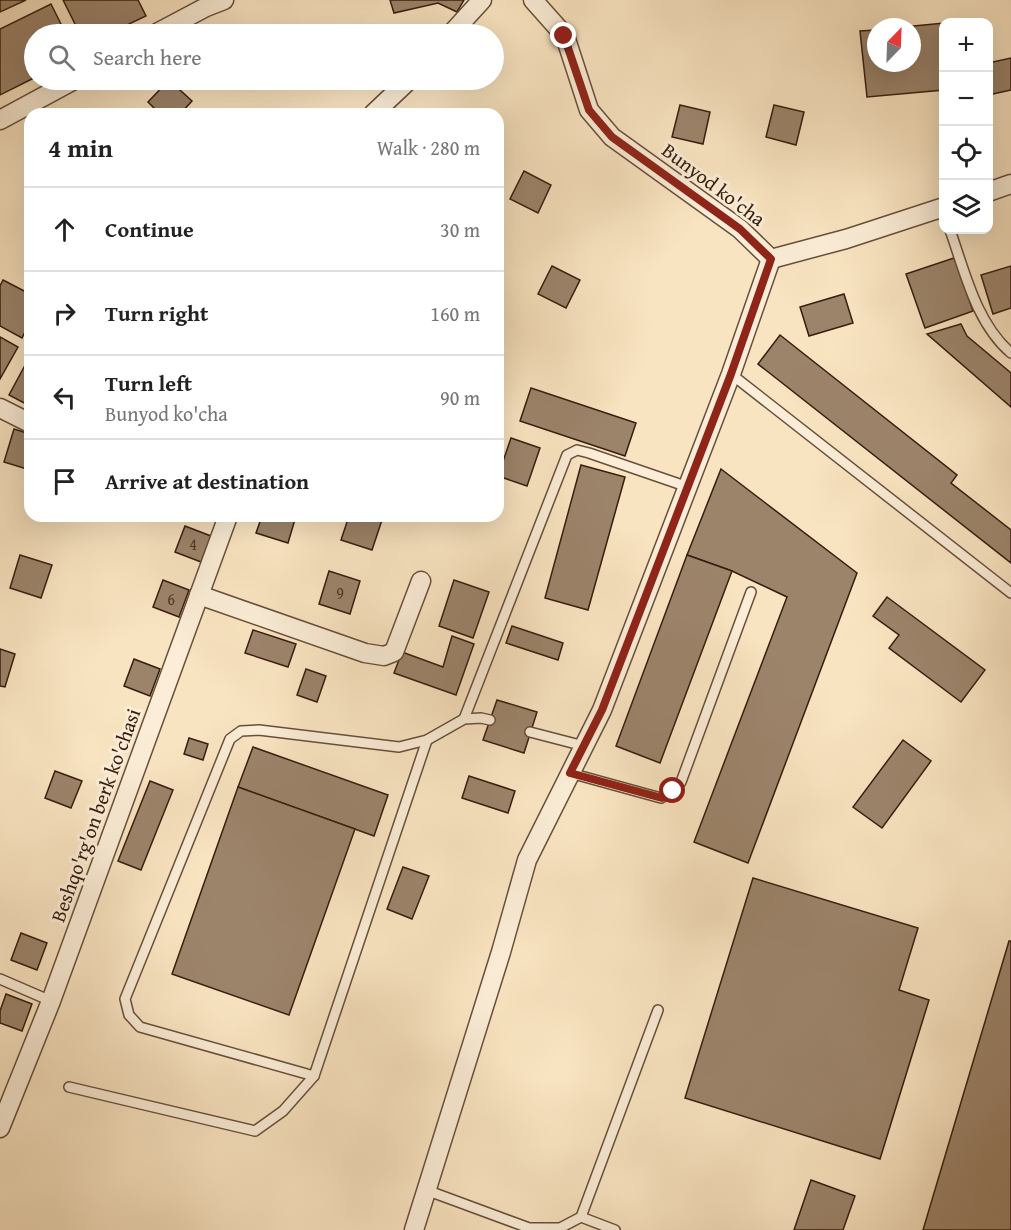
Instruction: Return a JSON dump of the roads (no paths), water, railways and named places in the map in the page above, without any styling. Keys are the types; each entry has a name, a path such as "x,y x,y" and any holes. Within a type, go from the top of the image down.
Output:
{"street":[{"path":"174,24 224,0"},
{"path":"460,24 482,0"},
{"name":"Bunyod ko'cha","path":"533,0 564,36 589,110 612,137 740,229 771,259"},
{"path":"0,120 56,90"},
{"path":"379,108 398,90"},
{"path":"993,190 1011,184"},
{"path":"414,1230 527,860 602,710 731,374 771,259 846,239 939,209"},
{"path":"0,408 24,420"},
{"name":"Beshqo'rg'on berk ko'chasi","path":"0,1128 51,1001 226,522"},
{"path":"199,595 365,653 384,656 394,651 421,581"}],"lane":[{"path":"951,234 977,306 989,329 1011,353"},
{"path":"731,374 1011,593"},
{"path":"464,719 567,455 577,450 589,453 688,487"},
{"path":"570,773 662,798 673,791 681,782 751,592"},
{"path":"314,1076 140,1027 129,1015 125,999 230,739 241,731 259,730 399,747 428,740 464,719 490,720"},
{"path":"530,732 584,746"},
{"path":"69,1087 255,1131 283,1111 314,1076 428,740"},
{"path":"0,979 51,1001"},
{"path":"426,1190 529,1228 560,1228 581,1217 658,1010"},
{"path":"581,1217 615,1230"}]}
